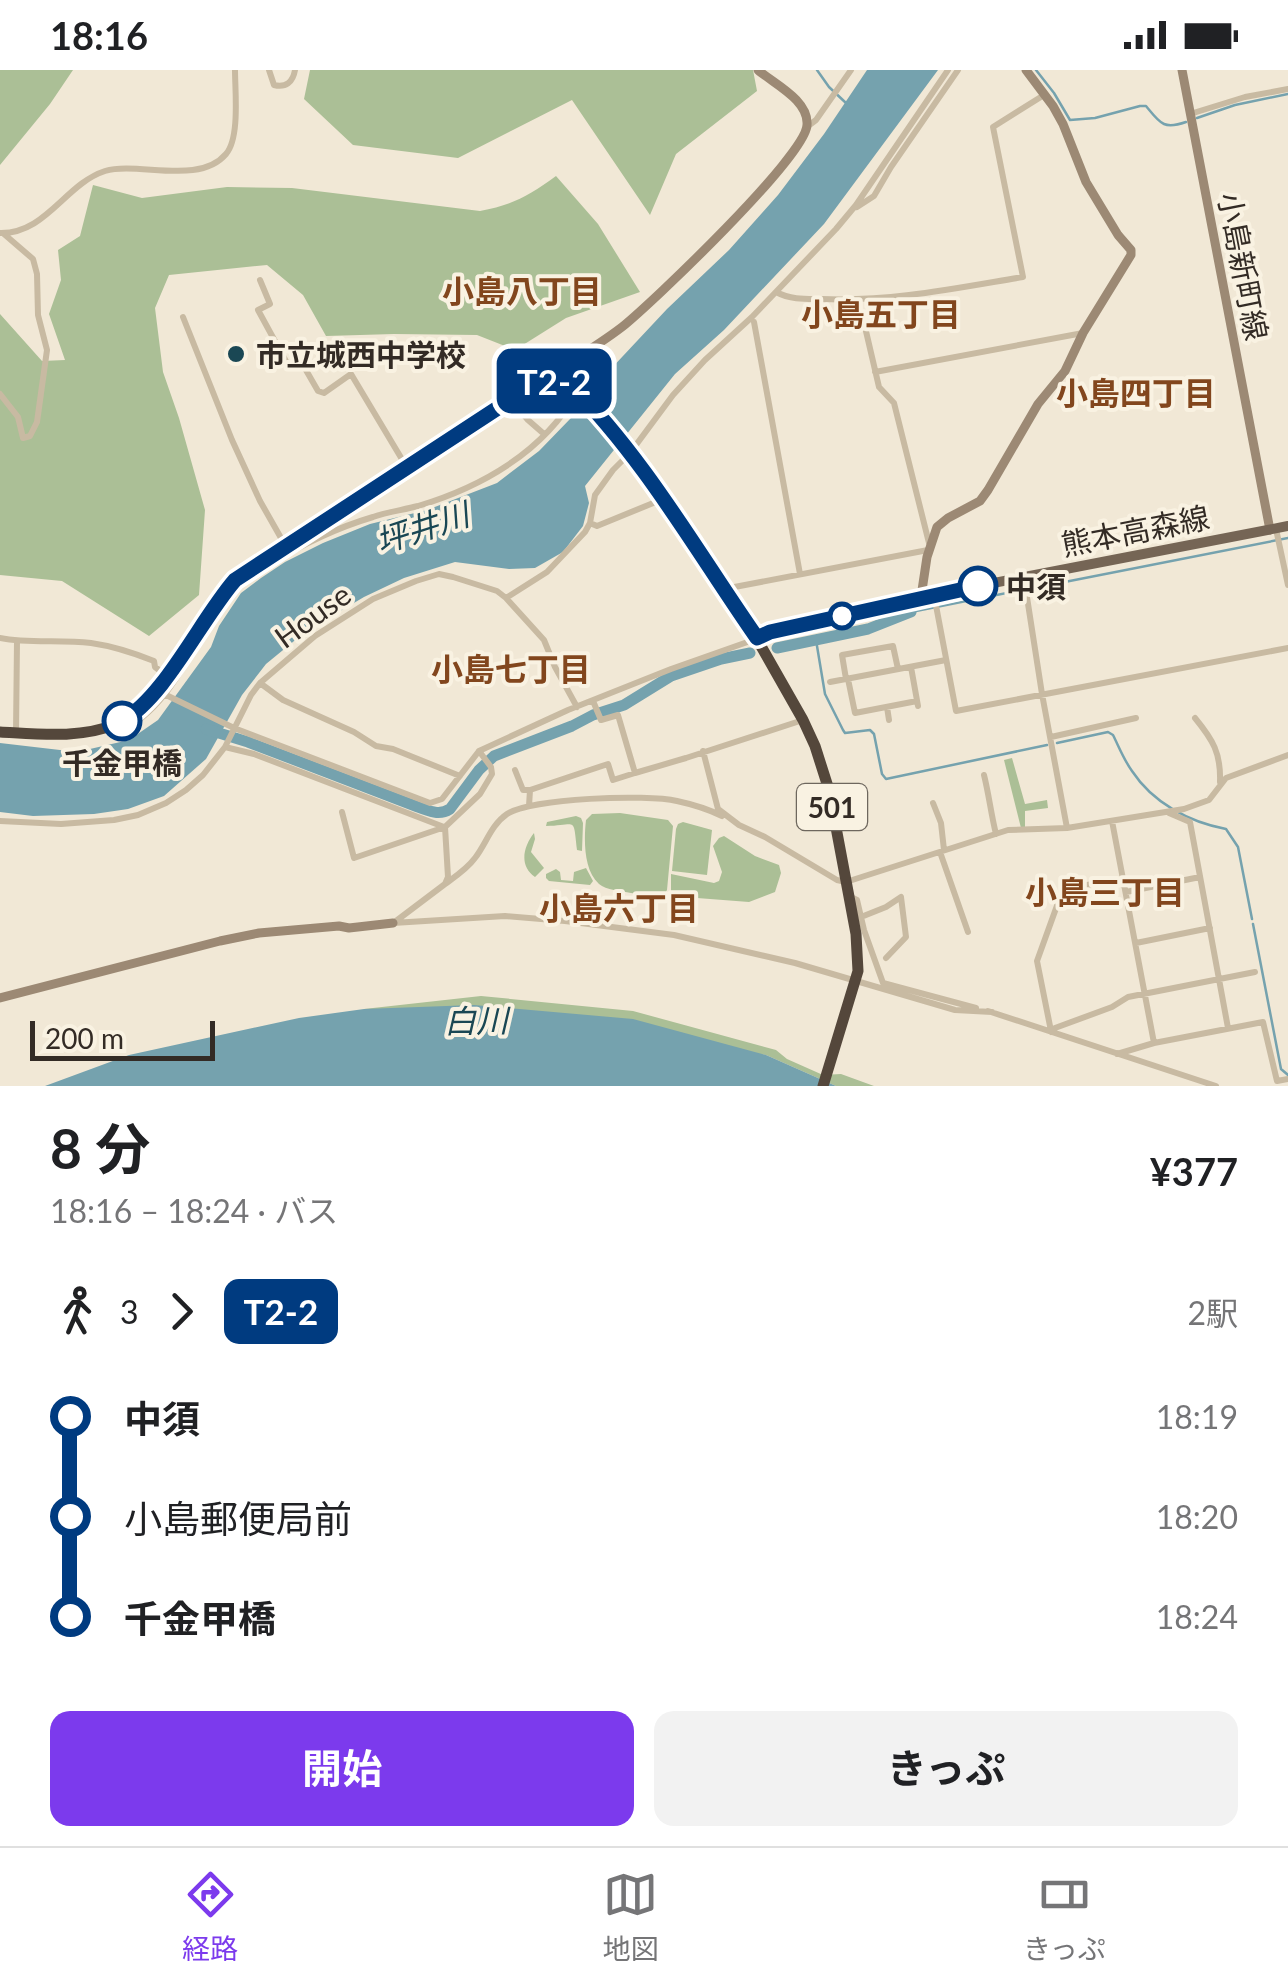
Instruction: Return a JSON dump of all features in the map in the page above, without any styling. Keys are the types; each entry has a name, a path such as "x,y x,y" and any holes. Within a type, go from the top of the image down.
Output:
{"highway":[{"path":"0,732 69,734 108,727 138,711 235,580 534,384 566,382 578,392"},
{"name":"501","path":"578,392 664,498 757,638 803,720 829,790 856,934 858,971 823,1086"}],"main road":[{"name":"熊本高森線","path":"757,638 934,595 1278,528"}],"street":[{"path":"2,233 27,228 90,177 103,172 177,172 214,164 226,154 233,140 236,70"},
{"path":"269,70 278,86 291,82 295,70"},
{"path":"534,384 626,323 735,219 805,135 807,119 797,101 758,70"},
{"path":"808,126 851,70"},
{"path":"577,707 544,640 506,598 534,583 585,532 596,495 613,470 694,372 852,210 948,70"},
{"path":"852,210 874,196 958,70"},
{"path":"922,598 936,527 980,501 988,490 1038,404 1065,371 1083,333 1131,256 1131,250 1086,182 1063,124 1026,70"},
{"name":"小島新町線","path":"1182,70 1278,528"},
{"path":"1190,114 1288,89"},
{"path":"776,292 788,298 859,300 1024,276 994,127 1044,95"},
{"path":"0,394 18,417 23,438 30,436 37,422 47,350 38,315 37,274 33,259 2,233"},
{"path":"260,280 270,304 258,310 288,365 299,358 318,391 324,392 351,374 407,468"},
{"path":"859,300 879,387 894,403 929,547"},
{"path":"183,317 232,440 286,546"},
{"path":"754,322 800,574"},
{"path":"875,372 1083,333"},
{"path":"108,727 115,732 129,728 167,694 196,645 203,624 211,620 244,580 295,548 371,517 418,506 464,489 511,463 569,406 578,392 575,383 579,368 597,344"},
{"path":"510,400 544,434"},
{"path":"590,523 597,526 664,498"},
{"path":"1278,528 1288,585"},
{"path":"723,589 929,547"},
{"name":"House","path":"0,821 61,824 138,816 166,803 203,775 225,746 260,683 314,636 373,599 439,574 497,590 506,598"},
{"path":"1024,577 1067,828"},
{"path":"934,595 956,711 1288,648"},
{"path":"0,638 91,643 154,661 155,668 166,676"},
{"path":"167,694 232,728 430,803 442,799 479,751 577,707 757,638"},
{"path":"16,733 17,641"},
{"path":"898,669 893,646 842,655 855,713 918,704 910,667"},
{"path":"830,682 946,660"},
{"path":"260,683 283,700 376,746 460,776"},
{"path":"593,701 602,720 618,716 634,772"},
{"path":"887,707 889,720"},
{"path":"1050,737 1136,718"},
{"path":"1195,718 1216,748 1220,784"},
{"path":"516,770 522,790 608,764 613,780 803,720"},
{"path":"254,754 261,738"},
{"path":"225,746 445,827"},
{"path":"342,812 354,858 445,827 480,794 492,774 491,766 479,751"},
{"path":"703,751 718,808 735,822"},
{"path":"393,923 464,869 502,818 514,810 549,802 618,797 669,800 712,811 846,882 1008,830 1067,828 1184,809 1209,800 1226,778 1288,756"},
{"path":"984,775 996,834"},
{"path":"529,806 530,790"},
{"path":"933,803 941,823 942,851 968,932"},
{"path":"1168,812 1190,822 1228,1028"},
{"path":"1112,821 1154,1043"},
{"path":"445,827 445,884"},
{"path":"1126,892 1200,877"},
{"path":"1051,1032 1038,960 1063,888 1124,879"},
{"path":"848,895 857,900 883,983 992,1012 1216,1086"},
{"path":"861,917 900,897 906,937 886,958"},
{"path":"0,998 158,955 259,933 505,916 674,935 746,950 855,986 955,1010 992,1012"},
{"path":"1136,942 1210,928"},
{"path":"1051,1032 1128,997 1255,972"},
{"path":"1116,1054 1264,1022 1278,1081 1288,1079"}],"green space":[{"path":"0,70 73,70 0,165"},
{"path":"310,70 753,70 757,91 676,154 650,215 572,100 458,158 353,145 304,99"},
{"path":"556,176 598,224 640,292 566,318 515,350 477,335 326,336 303,295 267,265 169,275 155,308 163,372 205,510 199,595 149,636 62,581 0,575 0,314 42,361 65,360 49,314 61,280 58,250 80,236 93,185 142,198 227,187 292,188 480,211 520,199"},
{"path":"1012,758 1025,804 1047,800 1048,808 1025,811 1025,827 1021,828 1004,760"},
{"path":"620,813 668,820 673,826 664,895 610,889 599,884 590,871 586,820 592,814"},
{"path":"576,816 583,823 582,851 577,850 572,825 546,826 547,822"},
{"path":"683,822 712,830 707,875 672,871 676,829"},
{"path":"534,833 531,852 544,868 535,877 524,856"},
{"path":"724,836 755,856 779,865 781,873 775,892 749,902 671,896 671,874 719,881 722,872 713,846"},
{"path":"586,868 593,881 590,885 546,878 556,869 561,880 573,881 574,872"},
{"path":"481,996 633,1011 776,1050 823,1075 841,1074 874,1086 836,1086 766,1055 364,1009"}],"water":[{"name":"坪井川","path":"867,70 938,70 824,224 724,330 675,374 585,486 589,503 583,526 563,552 535,568 455,562 404,578 305,632 266,664 242,695 206,759 164,796 128,809 94,814 33,816 0,812 0,743 77,752 129,740 158,720 211,647 219,626 241,593 261,578 323,543 370,524 427,510 497,483 539,451 593,388 778,195"},
{"name":"白川","path":"474,1005 633,1019 766,1055 836,1086 45,1086 129,1055 299,1018 364,1009"}],"waterway":[{"path":"817,70 846,103"},
{"path":"1036,70 1070,120 1146,106 1163,123 1186,122"},
{"path":"1197,118 1288,94"},
{"path":"1029,589 1288,538"},
{"path":"911,612 1022,590"},
{"path":"777,648 868,629 911,612"},
{"path":"816,640 825,694 843,730 870,730 874,734 886,779 1047,745"},
{"path":"206,729 418,807 442,812 450,809 494,756 624,705 671,676 750,653"},
{"path":"1057,743 1108,732 1150,793 1186,816 1226,829 1238,847 1252,919"},
{"path":"1253,924 1281,1069 1288,1075"}],"bus line":[{"name":"T2-2","path":"122,721 138,711 162,682 235,580 534,384 570,384 630,452 757,638 978,586"}],"place":[{"name":"市立城西中学校","path":"236,354"},
{"name":"中須","path":"978,586"},
{"name":"千金甲橋","path":"122,721"}],"district":[{"name":"小島八丁目","path":"522,290"},
{"name":"小島五丁目","path":"881,313"},
{"name":"小島四丁目","path":"1136,392"},
{"name":"小島七丁目","path":"511,668"},
{"name":"小島三丁目","path":"1105,891"},
{"name":"小島六丁目","path":"619,907"}]}
